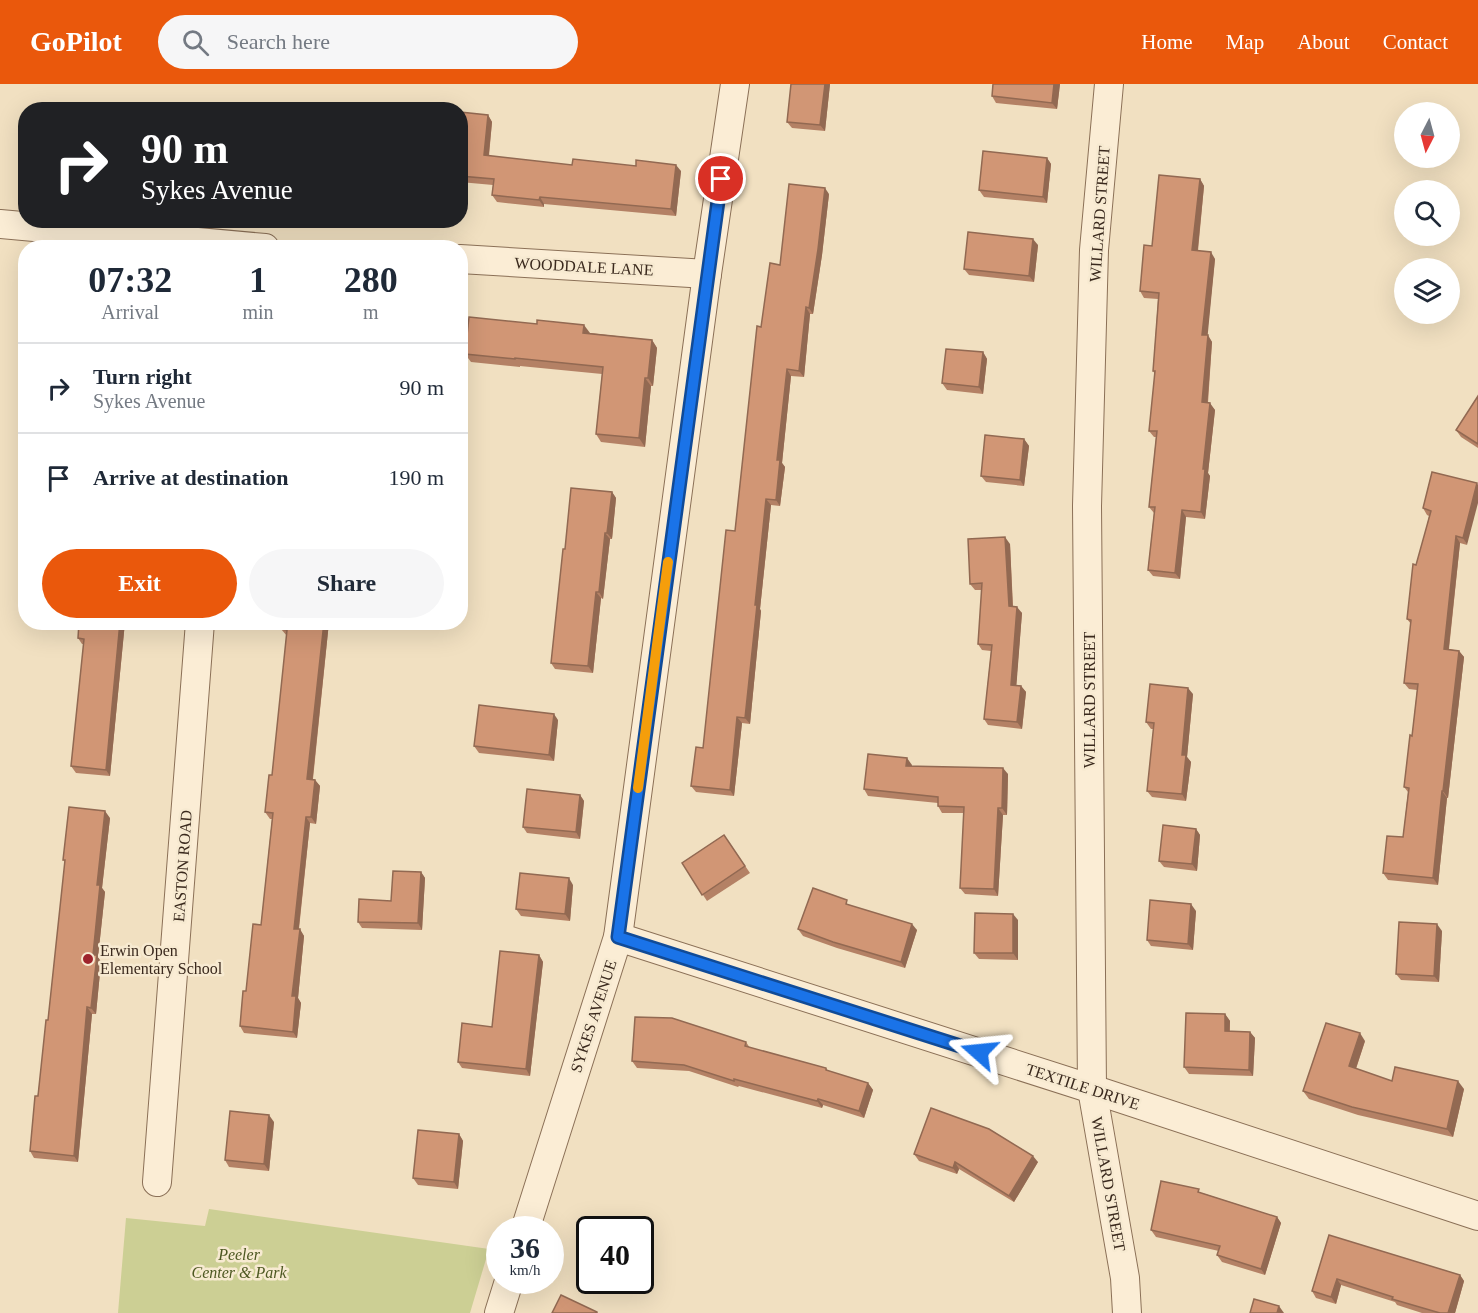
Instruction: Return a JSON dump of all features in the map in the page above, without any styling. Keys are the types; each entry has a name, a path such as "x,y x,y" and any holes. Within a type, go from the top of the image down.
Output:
{"street":[{"name":"SYKES AVENUE","path":"529,1216 618,937 707,274 735,84"},
{"name":"WILLARD STREET","path":"1109,84 1094,250 1088,506 1092,1089 1125,1278 1127,1313"},
{"path":"0,224 18,226"},
{"path":"42,228 167,240"},
{"name":"WOODDALE LANE","path":"468,259 707,274"},
{"name":"EASTON ROAD","path":"157,1182 199,630"},
{"name":"TEXTILE DRIVE","path":"618,937 1478,1216"},
{"path":"499,1313 505,1294"}],"green space":[{"name":"Peeler Center & Park","path":"209,1209 486,1249 486,1259 470,1313 118,1313 126,1218 205,1226"}],"building":[{"path":"791,84 825,84 820,125 787,122"},
{"path":"993,84 1054,84 1052,103 992,96"},
{"path":"468,113 488,115 484,155 572,165 573,159 636,166 636,160 676,165 671,209 492,195 494,179 468,177"},
{"path":"983,151 1047,158 1043,197 979,190"},
{"path":"1159,175 1200,179 1192,250 1211,252 1202,335 1208,335 1202,402 1210,403 1201,512 1182,510 1175,573 1148,570 1155,507 1149,507 1157,431 1149,431 1159,293 1140,291 1144,245 1152,246"},
{"path":"789,184 825,188 809,308 806,307 799,371 787,369 777,460 780,460 776,500 766,499 745,718 737,717 730,790 691,786 696,747 703,748 726,530 735,531 757,326 761,327 770,263 780,265"},
{"path":"968,232 1033,239 1029,276 964,269"},
{"path":"469,317 537,324 537,320 584,325 583,333 652,340 648,378 645,378 639,438 596,434 603,367 468,354"},
{"path":"946,349 983,352 979,387 942,383"},
{"path":"1478,396 1478,444 1456,430"},
{"path":"985,435 1024,439 1020,480 981,476"},
{"path":"1432,472 1477,483 1463,538 1456,536 1444,649 1459,651 1433,878 1383,873 1387,836 1403,837 1409,788 1404,787 1418,684 1404,683 1411,620 1407,619 1413,564 1416,565 1431,511 1423,508"},
{"path":"571,488 612,492 599,592 596,592 588,666 551,663"},
{"path":"1005,537 1009,606 1017,607 1011,685 1021,686 1017,722 984,719 992,645 978,644 982,583 970,584 968,539"},
{"path":"78,630 119,630 106,770 71,766 84,639 78,638"},
{"path":"287,630 323,630 307,779 315,780 311,817 306,817 294,929 300,929 292,996 296,996 293,1032 240,1026 253,924 261,925 273,813 265,812 269,775 272,775"},
{"path":"1150,684 1188,688 1182,755 1186,755 1182,794 1147,791 1154,723 1146,722"},
{"path":"479,705 554,714 549,755 474,746"},
{"path":"868,754 907,758 906,766 1003,768 1002,808 998,808 994,889 960,888 964,807 938,806 938,797 864,789"},
{"path":"527,789 580,795 576,832 523,827"},
{"path":"69,807 105,811 97,885 100,885 93,955 97,955 91,1008 87,1007 74,1156 30,1151 35,1096 38,1096 46,1020 48,1020"},
{"path":"1163,825 1196,829 1192,864 1159,861"},
{"path":"724,835 745,866 702,895 682,863"},
{"path":"393,871 421,872 418,923 358,922 359,899 391,901"},
{"path":"520,873 569,878 565,914 516,909"},
{"path":"813,888 847,900 846,904 912,924 901,962 798,929"},
{"path":"1150,900 1191,904 1188,944 1147,940"},
{"path":"975,913 1013,914 1013,953 974,953"},
{"path":"1399,922 1437,924 1434,976 1396,974"},
{"path":"500,951 539,955 526,1069 458,1062 462,1023 492,1027"},
{"path":"1186,1013 1225,1014 1225,1031 1250,1032 1249,1070 1184,1067"},
{"path":"635,1017 672,1018 746,1042 745,1046 826,1068 826,1070 868,1083 859,1111 818,1099 817,1101 734,1079 734,1081 684,1065 632,1061"},
{"path":"1326,1023 1360,1033 1349,1066 1392,1081 1395,1067 1458,1081 1447,1129 1352,1107 1303,1091"},
{"path":"931,1108 989,1129 1033,1156 1009,1196 955,1162 953,1168 914,1154"},
{"path":"230,1111 269,1115 264,1164 225,1160"},
{"path":"418,1130 459,1134 454,1182 413,1178"},
{"path":"1161,1181 1199,1189 1198,1192 1277,1217 1261,1269 1217,1255 1220,1246 1151,1230"},
{"path":"1329,1235 1460,1275 1448,1313 1440,1313 1392,1299 1393,1297 1337,1279 1331,1297 1312,1291"},
{"path":"561,1295 597,1312 597,1313 552,1313"},
{"path":"1254,1299 1279,1306 1277,1313 1250,1313"}],"slow traffic":[{"path":"638,788 668,562"}],"place":[{"name":"Erwin Open Elementary School","path":"88,959"}],"route":[{"path":"721,179 618,937 979,1052"}]}
